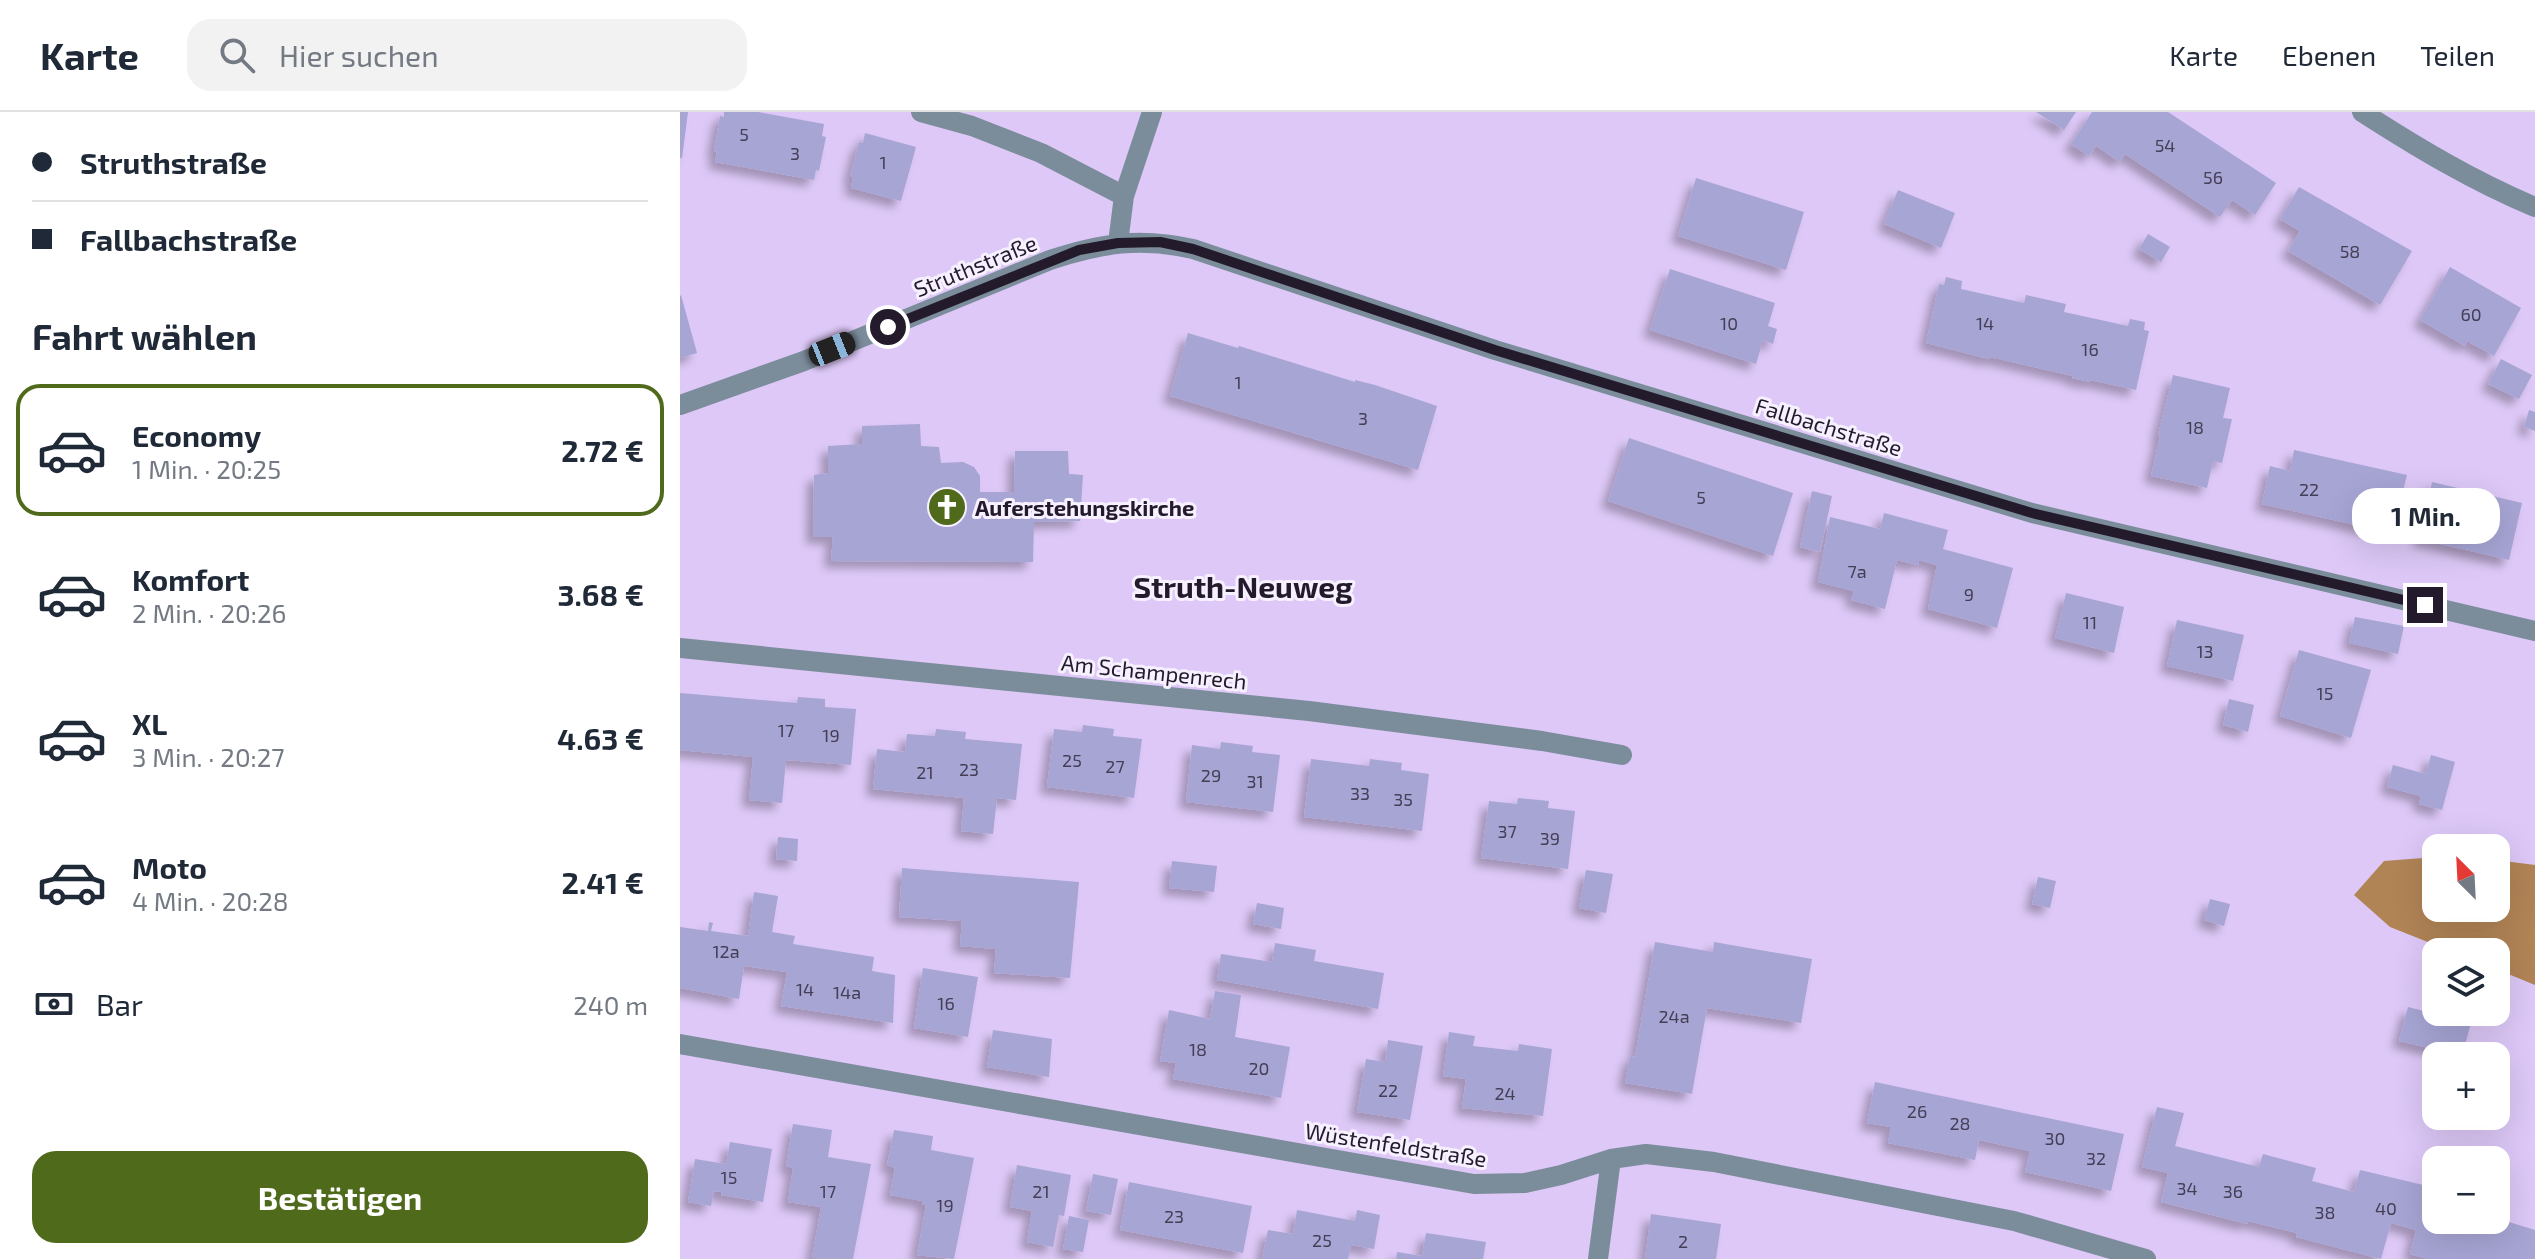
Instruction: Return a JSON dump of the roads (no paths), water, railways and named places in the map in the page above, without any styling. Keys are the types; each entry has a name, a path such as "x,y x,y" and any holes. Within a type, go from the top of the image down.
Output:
{"street":[{"path":"921,112 972,126 1041,153 1124,196"},
{"path":"1118,243 1124,196 1152,112"},
{"path":"2362,112 2489,188 2535,207"},
{"name":"Fallbachstraße","path":"1118,243 1160,242 1193,249 1495,350 2032,513 2535,631"},
{"name":"Struthstraße","path":"680,405 804,361 1050,260 1079,250 1118,243"},
{"name":"Am Schampenrech","path":"680,648 1309,711 1542,741 1622,755"},
{"name":"Wüstenfeldstraße","path":"680,1044 1474,1184 1525,1183 1611,1159 1646,1154 1728,1165 2014,1221 2146,1259"},
{"path":"1598,1259 1611,1159"}],"place":[{"name":"Auferstehungskirche","path":"947,507"}],"district":[{"name":"Struth-Neuweg","path":"1243,586"}]}
